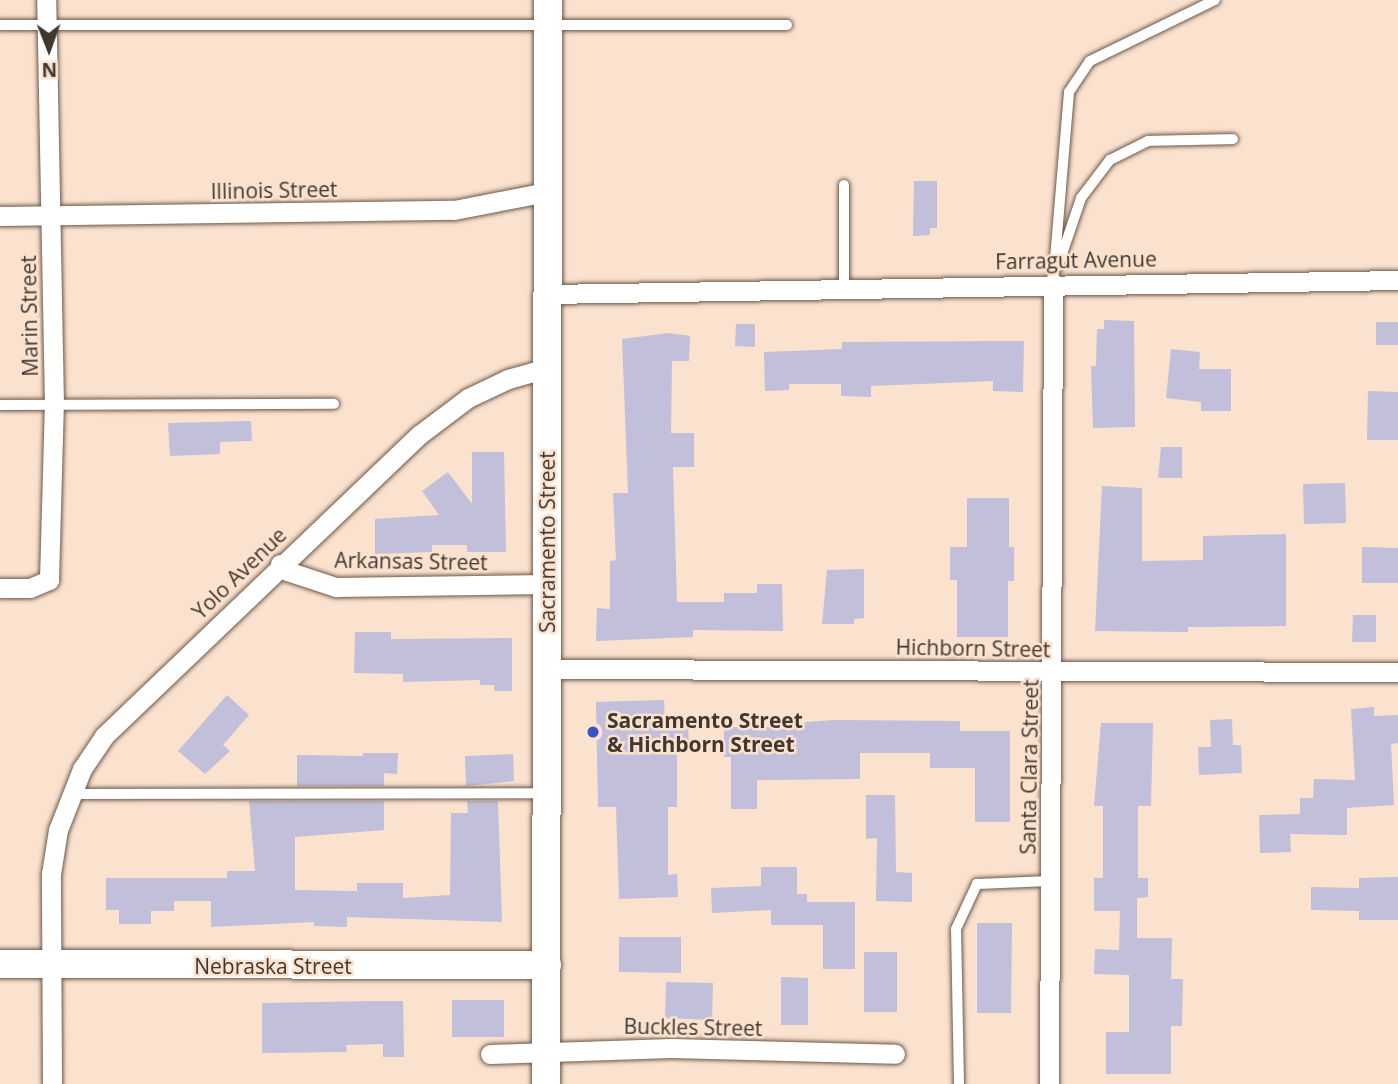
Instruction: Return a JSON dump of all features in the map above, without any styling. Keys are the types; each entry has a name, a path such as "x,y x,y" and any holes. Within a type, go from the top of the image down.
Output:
{"main road":[{"name":"Sacramento Street","path":"546,1084 548,13"},
{"name":"Nebraska Street","path":"0,964 547,965"}],"street":[{"name":"Marin Street","path":"0,588 30,588 49,580 54,405 46,0"},
{"name":"Illinois Street","path":"0,216 454,211 547,205"},
{"name":"Farragut Avenue","path":"547,294 844,285 1398,280"},
{"name":"Santa Clara Street","path":"1049,1084 1054,673 1053,283"},
{"name":"Yolo Avenue","path":"50,964 51,886 58,830 72,794 104,736 280,564 419,435 458,405 508,379 547,368"},
{"name":"Arkansas Street","path":"280,564 287,571 336,587 547,584"},
{"name":"Hichborn Street","path":"547,669 1054,673 1398,672"},
{"path":"50,964 52,1084"},
{"name":"Buckles Street","path":"490,1054 547,1050 671,1048 895,1054"}],"lane":[{"path":"1053,283 1069,92 1090,61 1215,0"},
{"path":"0,25 548,13 787,25"},
{"path":"1053,283 1081,198 1110,160 1148,141 1233,139"},
{"path":"844,185 844,285"},
{"path":"0,405 334,404"},
{"path":"72,794 547,793"},
{"path":"958,1084 956,929 977,884 1050,881"}],"building":[{"path":"914,181 937,181 937,228 930,228 930,235 913,236"},
{"path":"1104,320 1134,321 1135,427 1093,428 1091,366 1096,366 1097,329 1104,329"},
{"path":"1376,322 1398,322 1398,345 1376,345"},
{"path":"736,324 755,324 755,347 735,346"},
{"path":"669,333 690,336 689,361 672,361 671,433 694,433 694,467 673,467 677,602 724,602 724,593 757,593 757,584 782,584 783,631 693,630 693,637 596,641 597,608 610,609 610,561 616,560 613,493 628,493 622,339"},
{"path":"1024,341 1023,392 993,391 993,381 871,386 871,397 841,396 841,384 789,384 789,390 765,391 764,352 842,349 842,342"},
{"path":"1171,349 1200,352 1199,369 1231,369 1231,411 1201,411 1201,402 1166,398"},
{"path":"1368,391 1398,392 1398,440 1367,440"},
{"path":"251,421 252,441 220,442 220,454 170,456 168,423"},
{"path":"1161,447 1182,447 1182,478 1158,478"},
{"path":"472,452 504,452 506,552 467,552 467,545 432,545 432,552 375,554 375,519 439,515 422,491 448,472 472,504"},
{"path":"1345,483 1346,523 1304,524 1303,484"},
{"path":"1102,486 1142,488 1142,561 1203,560 1203,536 1286,534 1286,626 1188,627 1188,632 1095,631"},
{"path":"967,498 1009,498 1009,547 1014,547 1014,581 1008,581 1008,637 957,637 957,580 950,580 950,547 967,547"},
{"path":"1362,547 1398,548 1398,583 1362,583"},
{"path":"864,569 864,618 854,619 854,624 822,624 827,570"},
{"path":"1353,615 1376,615 1376,642 1352,642"},
{"path":"355,632 391,632 391,639 512,638 512,691 494,691 494,685 480,685 480,680 403,682 403,674 354,673"},
{"path":"227,695 249,715 223,745 230,751 205,774 178,751"},
{"path":"664,700 665,722 688,722 689,750 677,750 677,807 668,807 668,875 677,874 678,897 619,899 616,807 598,807 596,702"},
{"path":"1374,707 1374,716 1398,715 1398,743 1391,744 1394,805 1347,808 1347,835 1290,834 1291,852 1260,853 1259,815 1300,814 1300,798 1313,798 1314,779 1355,780 1351,709"},
{"path":"1232,719 1233,745 1241,745 1242,773 1199,775 1198,747 1211,747 1210,720"},
{"path":"833,720 960,721 960,731 1010,731 1010,822 975,822 975,768 930,768 930,753 860,753 860,779 757,780 757,809 731,809 731,757 724,757 724,727 783,727 783,724"},
{"path":"1101,723 1153,723 1151,806 1138,806 1138,878 1148,878 1148,897 1137,898 1137,938 1172,938 1171,979 1183,979 1182,1026 1171,1026 1171,1074 1106,1074 1106,1032 1129,1032 1129,975 1094,974 1095,949 1119,950 1120,911 1094,911 1094,878 1103,878 1103,806 1094,806"},
{"path":"363,753 398,753 397,774 384,773 384,786 297,786 297,755 363,756"},
{"path":"513,754 514,781 466,786 465,756"},
{"path":"866,795 895,795 896,872 912,873 912,902 876,901 877,838 866,839"},
{"path":"249,801 384,801 384,830 295,837 295,890 357,891 357,883 403,883 403,898 450,895 451,813 468,813 467,801 498,801 502,922 347,917 347,927 314,926 314,922 211,927 211,901 174,901 174,911 151,911 151,924 119,924 119,910 106,910 106,878 227,878 227,871 255,871"},
{"path":"761,867 797,867 797,894 807,894 807,902 855,902 855,969 823,969 823,925 771,925 771,910 712,913 711,888 761,886"},
{"path":"1398,877 1398,920 1359,920 1359,911 1311,910 1311,887 1359,888 1359,878"},
{"path":"977,923 1012,923 1011,1013 977,1013"},
{"path":"619,937 681,937 681,973 619,972"},
{"path":"864,952 897,952 897,1012 864,1012"},
{"path":"781,977 808,978 808,1025 781,1025"},
{"path":"666,982 713,983 712,1020 665,1018"},
{"path":"452,1000 504,1000 504,1037 452,1037"},
{"path":"403,1001 404,1057 383,1057 383,1044 346,1045 347,1052 262,1053 262,1003"}],"place":[{"name":"Sacramento Street & Hichborn Street","path":"593,732"}]}
